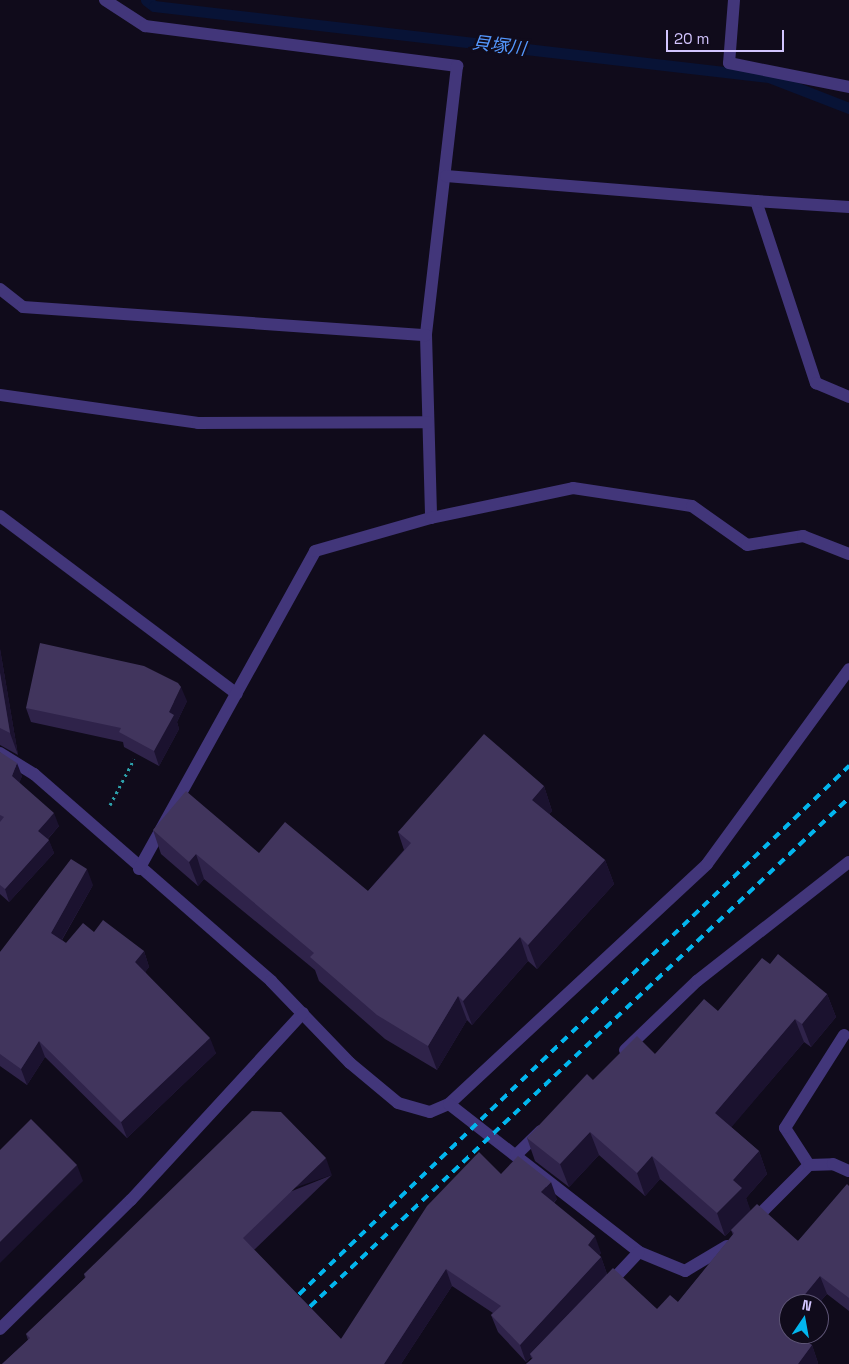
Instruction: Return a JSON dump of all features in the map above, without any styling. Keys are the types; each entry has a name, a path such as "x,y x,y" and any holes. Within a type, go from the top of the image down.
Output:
{"street":[{"path":"105,0 145,26 456,66 446,176 426,335 430,518"},
{"path":"734,0 729,63 849,87"},
{"path":"446,176 849,207"},
{"path":"756,201 816,383 849,397"},
{"path":"0,289 24,307 426,335"},
{"path":"0,395 198,423 428,422"},
{"path":"139,869 315,552 430,518 573,488 692,506 748,545 803,536 849,554"},
{"path":"0,516 237,694"},
{"path":"0,753 34,774 139,869 271,981 398,1103 430,1112 449,1104 707,864 849,669"},
{"path":"614,1061 697,980 849,862"},
{"path":"0,1329 131,1200 303,1013"},
{"path":"809,1166 785,1128 844,1035"},
{"path":"449,1104 638,1252 670,1268 685,1271 698,1267 720,1253 809,1166 833,1164 849,1170"},
{"path":"516,1155 551,1122"},
{"path":"599,1294 638,1252"}],"path":[{"path":"97,830 134,760"}],"building":[{"path":"40,643 144,666 178,683 181,687 169,712 174,715 154,751 119,732 121,728 26,708"},
{"path":"0,673 10,733 0,728"},
{"path":"484,734 544,786 532,800 605,860 528,945 520,937 463,1001 458,996 428,1046 377,1015 310,957 314,953 196,854 189,862 153,830 186,791 259,853 285,822 368,891 411,843 398,832"},
{"path":"0,752 17,763 12,776 54,813 38,831 49,840 5,889 0,885 0,822 4,817 0,815"},
{"path":"71,859 87,869 51,933 66,943 83,923 94,932 103,920 144,951 135,962 210,1038 121,1122 39,1041 21,1069 0,1054 0,952"},
{"path":"778,954 827,994 802,1024 795,1019 715,1113 759,1151 733,1180 742,1188 717,1213 652,1156 637,1173 590,1132 560,1164 527,1138 587,1074 593,1080 637,1036 655,1054 704,999 718,1011 762,958 770,964"},
{"path":"252,1111 281,1112 326,1158 243,1238 341,1339 427,1206 479,1152 501,1174 518,1156 551,1182 541,1192 595,1236 588,1245 601,1257 520,1345 491,1315 501,1306 446,1269 384,1364 2,1364 30,1338 26,1334 86,1277 84,1274"},
{"path":"31,1119 77,1165 0,1242 0,1150"},
{"path":"847,1184 849,1186 849,1298 820,1276 805,1294 779,1294 779,1344 812,1345 798,1364 526,1364 533,1358 530,1354 613,1268 657,1309 670,1295 678,1302 734,1233 731,1230 757,1204 798,1241"}],"waterway":[{"name":"貝塚川","path":"146,0 154,6 769,77 849,108"}],"railway":[{"path":"289,1304 849,766"},
{"path":"300,1316 849,798"}]}
